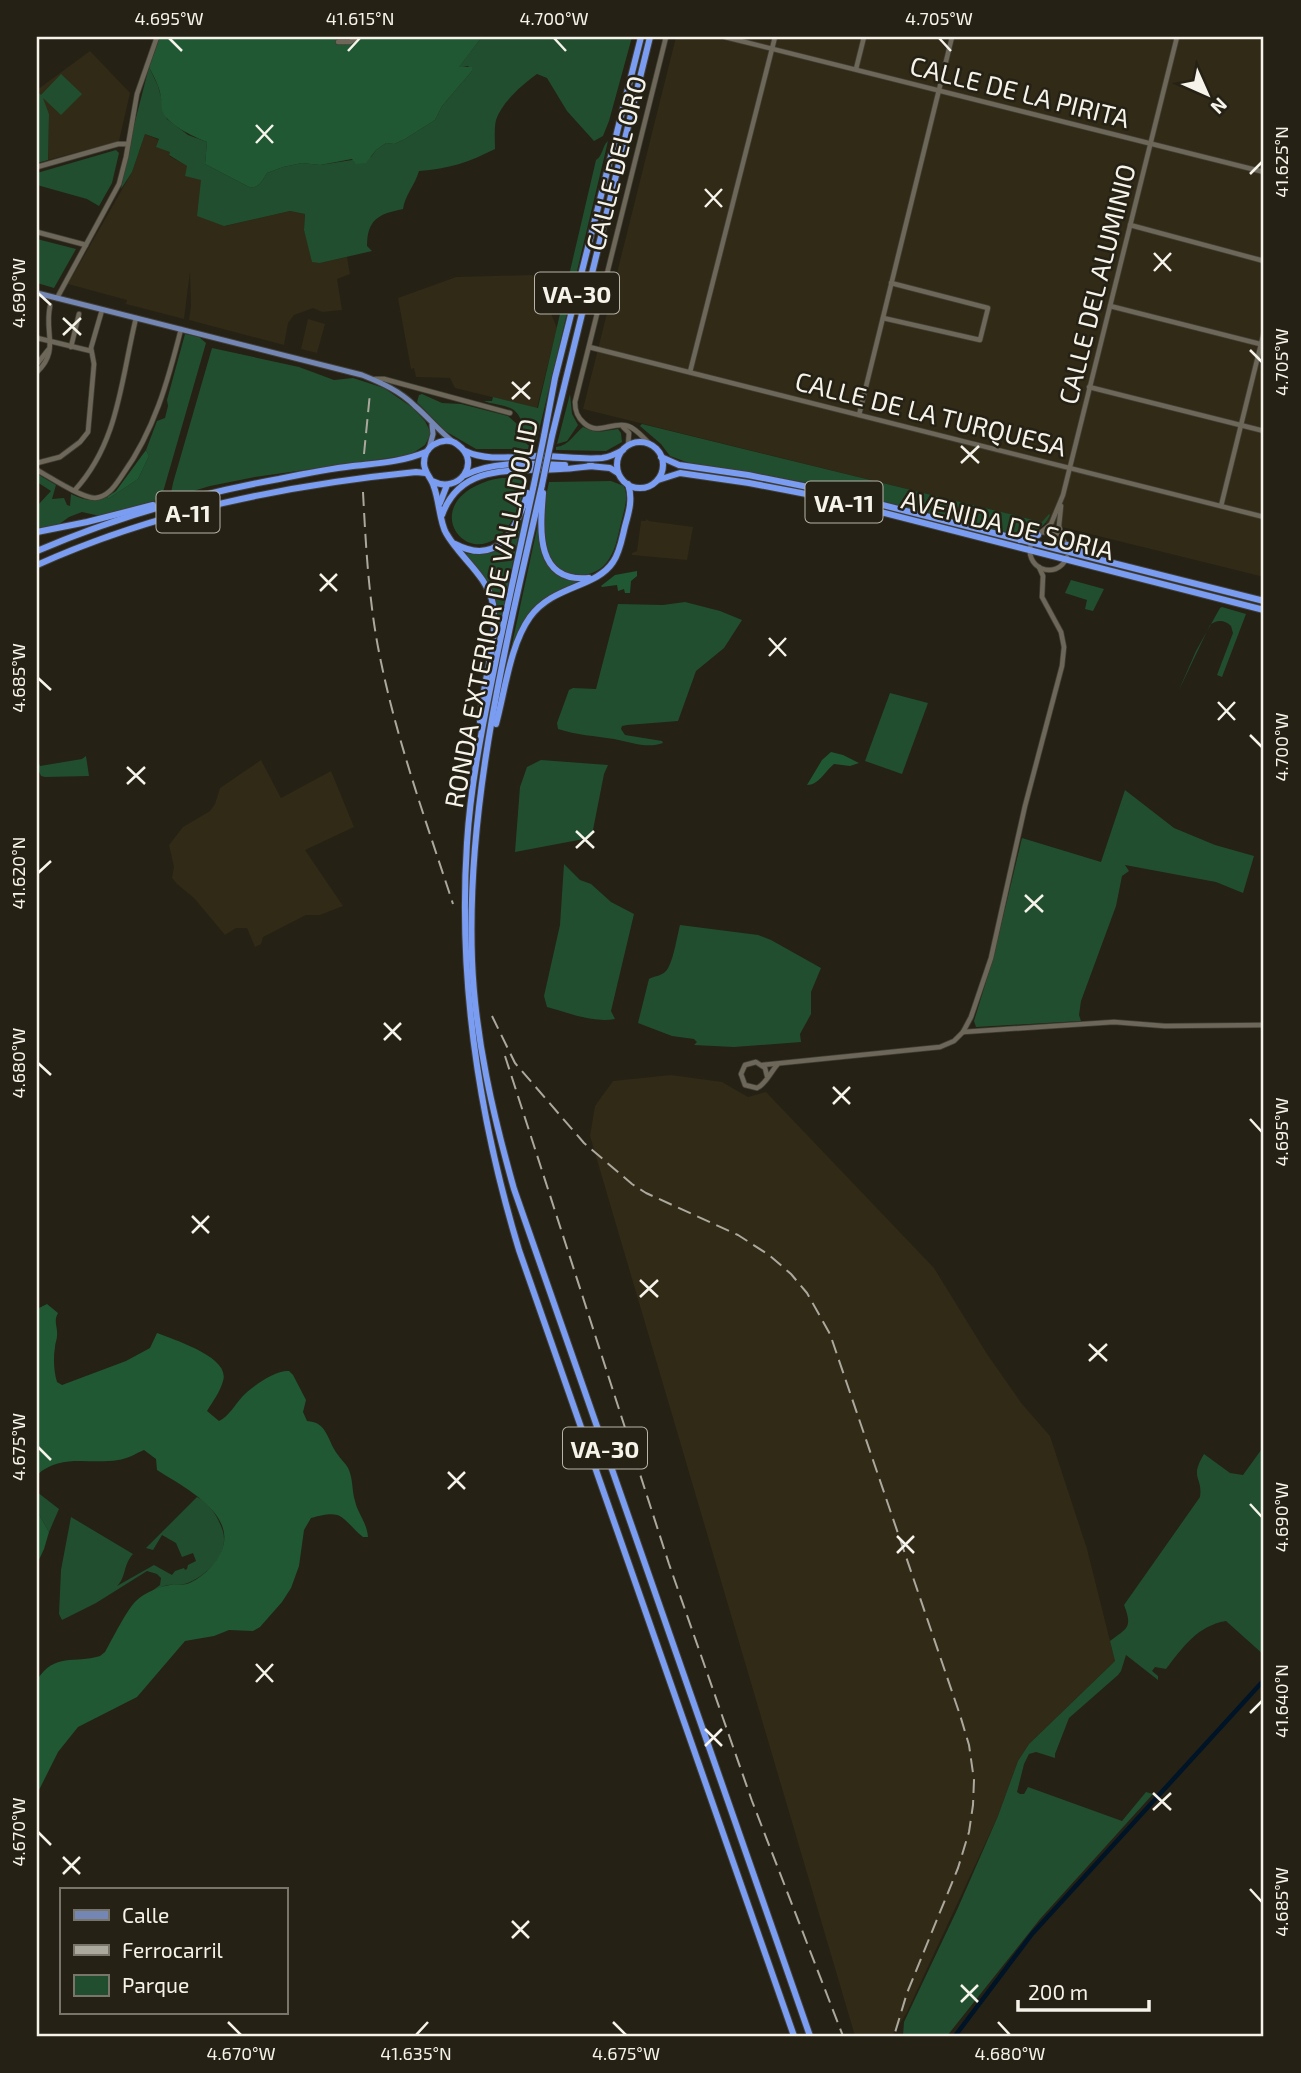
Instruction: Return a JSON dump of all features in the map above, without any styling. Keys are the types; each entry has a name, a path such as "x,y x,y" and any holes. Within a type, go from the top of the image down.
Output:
{"highway":[{"name":"RONDA EXTERIOR DE VALLADOLID","path":"548,436 555,378 641,37"},
{"name":"RONDA EXTERIOR DE VALLADOLID","path":"650,37 548,436 500,677 475,845 472,961 478,1020 497,1126 534,1247 810,2036"},
{"path":"481,733 482,694 495,617 492,601 481,577 443,528 440,503 426,473 424,462 427,450 439,442 454,442 474,456 594,458 608,457 640,442 650,444 659,452 663,467 658,480"},
{"path":"618,473 618,461 625,448"},
{"name":"A-11","path":"37,551 110,523 203,495 352,466 404,461 427,450"},
{"path":"464,476 468,464 465,451"},
{"name":"AVENIDA DE SORIA","path":"661,457 678,465 823,490 1020,540 1030,546"},
{"path":"432,481 447,485 479,468 497,465 592,466 610,468 618,473 631,493 619,551 611,565 601,574 551,597 535,611 525,625 516,645 488,753"},
{"path":"441,517 450,498 464,486 487,473 592,466"},
{"name":"A-11","path":"37,565 79,547 152,522 266,493 345,479 426,473"},
{"name":"AVENIDA DE SORIA","path":"658,480 680,473 791,490 1030,546 1066,549 1264,601"},
{"name":"VA-11","path":"647,487 658,480"},
{"path":"440,503 447,485"},
{"name":"RONDA EXTERIOR DE VALLADOLID","path":"538,485 481,733 467,842 464,914 466,960 479,1083 497,1169 519,1250 794,2036"},
{"path":"453,543 475,551 495,548 505,541 538,485 544,493 542,547 548,561 559,571 573,577 588,578 601,574"},
{"path":"628,485 636,488 647,487"},
{"path":"629,509 634,499 647,487"},
{"path":"37,532 203,495"},
{"path":"1020,540 1040,534"},
{"name":"AVENIDA DE SORIA","path":"1066,549 1264,610"}],"main road":[{"path":"37,293 374,380 410,401 454,442"},
{"path":"427,450 433,434 430,422"}],"street":[{"path":"57,299 119,184 137,94 157,37"},
{"path":"338,42 348,43 358,37"},
{"name":"CALLE DEL ORO","path":"650,444 631,427 619,425 603,429 584,423 577,414 576,397 666,37"},
{"name":"CALLE DE LA PIRITA","path":"725,37 1264,172"},
{"path":"690,372 775,37"},
{"path":"856,69 864,37"},
{"path":"859,415 952,37"},
{"name":"CALLE DEL ALUMINIO","path":"1030,546 1051,524 1061,499 1177,37"},
{"path":"37,167 118,144 128,144"},
{"path":"1130,225 1264,261"},
{"path":"37,232 86,245"},
{"path":"883,318 980,340 988,308 891,283"},
{"path":"37,372 51,352 48,323 50,306"},
{"path":"1110,306 1263,345"},
{"path":"37,464 60,457 80,442 88,432 94,364 91,351 102,310"},
{"path":"71,347 79,314"},
{"path":"75,490 94,465 113,425 136,318"},
{"path":"37,470 93,498 105,495 112,489 149,433 162,399 181,329"},
{"path":"1221,506 1263,345 1264,332"},
{"path":"37,338 91,351"},
{"path":"37,364 52,342"},
{"name":"CALLE DE LA TURQUESA","path":"589,347 1264,517"},
{"path":"374,380 384,379 510,413"},
{"path":"1089,387 1264,431"},
{"path":"410,401 412,392 418,389"},
{"path":"619,425 629,433 625,448"},
{"name":"CALLE DEL ALUMINIO","path":"1061,499 1059,519 1066,549"},
{"path":"1040,534 1051,532 1066,549 1062,566 1049,570 1042,576"},
{"path":"777,1065 757,1088 749,1087 742,1081 741,1071 745,1065 756,1062 762,1065 777,1065 940,1046 954,1041 963,1032 971,1017 991,958 1062,666 1064,647 1061,632 1042,597 1042,576 1039,567 1031,558 1030,546"},
{"path":"1039,567 1049,570"},
{"path":"963,1032 1114,1022 1165,1026 1264,1025"},
{"path":"762,1065 767,1076"}],"shaded area":[{"path":"676,37 1264,37 1264,577 583,409"},
{"path":"90,51 130,93 119,141 48,160 49,114 37,90"},
{"path":"145,134 159,140 170,152 169,156 188,166 201,179 225,226 290,211 305,214 304,231 320,263 347,257 350,274 337,279 342,310 322,312 313,308 294,315 288,323 284,345 189,320 190,272 184,319 126,304 127,300 68,284 132,172"},
{"path":"532,275 539,284 557,328 537,408 455,388 450,378 416,377 414,368 411,369 398,298 456,277"},
{"path":"308,319 325,324 317,353 301,349"},
{"path":"646,519 693,527 687,560 632,555 637,551 641,521"},
{"path":"261,760 281,798 331,771 354,827 305,850 343,906 320,915 306,915 263,937 261,944 255,947 247,928 236,928 225,935 194,898 177,884 172,878 174,867 169,845 183,827 210,811 220,788"},
{"path":"671,1075 722,1082 748,1097 766,1092 934,1268 987,1354 1022,1404 1050,1436 1087,1549 1115,1661 1029,1744 1018,1761 998,1816 906,2014 892,2036 855,2036 590,1136 595,1106 613,1081"}],"green space":[{"path":"160,37 482,37 459,67 472,67 472,71 442,106 435,120 405,139 394,144 386,143 376,150 366,163 356,164 352,159 320,165 302,163 267,173 260,184 249,187 205,164 207,142 181,129 169,120 162,110 159,90 149,67"},
{"path":"482,37 632,37 603,136 594,141 567,111 547,78 537,74 514,94 499,113 495,127 495,149 458,164 419,171 403,209 387,213 372,224 367,246 372,251 320,263 312,262 304,230 305,214 290,211 224,226 197,216 201,180 185,176 187,166 169,155 170,152 156,147 159,139 145,134 132,172 121,189 149,67 158,86 167,119 188,135 207,142 205,164 249,187 255,187 267,173 283,167 302,163 320,165 371,157 386,143 394,144 405,139 435,120 442,106 472,71 468,66 458,68"},
{"path":"61,74 82,94 61,115 43,98 49,114 48,160 37,163 37,91 41,95"},
{"path":"608,141 536,443 524,434 516,412 509,407 484,401 492,401 493,397 538,408 596,160"},
{"path":"116,150 119,153 112,183 99,206 87,199 37,185 37,173"},
{"path":"37,239 76,249 54,288 37,283"},
{"path":"185,334 199,337 206,343 161,499 100,516 82,512 58,525 37,528 37,506 51,491 37,482 39,475 56,485 52,499 64,498 70,506 71,494 89,500 108,499 138,479 149,456 146,450 157,421 165,418 167,400"},
{"path":"212,348 299,367 334,380 353,378 384,388 413,408 425,421 430,435 425,445 410,455 255,477 170,498"},
{"path":"422,394 442,403 461,404 508,416 517,424 522,439 535,447 476,449 445,431 417,402"},
{"path":"570,394 572,414 578,425 567,441 557,444"},
{"path":"642,424 1042,522 1050,515 1036,531 1016,535 814,484 689,463 670,456 661,444 640,426"},
{"path":"583,427 596,431 618,429 622,442 606,451 556,450 556,447 568,442"},
{"path":"146,450 149,456 138,479 108,499 107,497 116,491"},
{"path":"527,477 515,514 500,535 484,544 468,542 457,533 452,519 455,504 470,489 495,479"},
{"path":"611,481 624,486 626,495 618,537 611,555 603,566 588,574 571,574 562,570 550,557 544,540 544,510 549,482"},
{"path":"523,514 498,633 491,588 479,570 462,553 486,554 501,548 512,535"},
{"path":"539,519 541,550 549,566 583,581 553,593 535,609 522,629 509,658"},
{"path":"637,571 637,576 631,581 630,593 625,593 624,589 618,591 617,585 601,586 615,575"},
{"path":"1071,580 1104,589 1093,611 1085,609 1087,600 1065,593"},
{"path":"685,602 742,620 724,648 696,671 678,721 622,726 625,735 663,743 639,744 558,729 557,723 569,690 596,689 618,604 663,605"},
{"path":"1222,607 1246,614 1222,677 1217,675 1233,633 1226,622 1211,624"},
{"path":"1207,631 1178,692 1196,651"},
{"path":"890,693 928,703 902,774 865,761"},
{"path":"831,752 859,763 850,766 834,764 818,780 807,785 822,760"},
{"path":"86,756 89,776 45,777 41,776 37,767 37,758 40,766"},
{"path":"541,760 608,765 592,835 589,838 515,852 520,787 527,767"},
{"path":"1125,790 1174,828 1215,845 1254,856 1243,893 1216,882 1125,865 1129,871 1122,876 1116,906 1081,1001 1081,1021 976,1027 974,1021 993,959 1022,838 1101,862"},
{"path":"564,864 580,880 591,884 611,902 634,914 611,1011 615,1019 590,1019 547,1007 544,996 560,925"},
{"path":"680,925 758,935 821,968 811,992 811,1014 800,1034 801,1042 734,1047 694,1045 697,1042 694,1039 672,1036 638,1023 649,979 668,968"},
{"path":"47,1304 58,1313 54,1365 57,1382 62,1385 126,1361 150,1348 157,1333 199,1351 218,1364 223,1372 223,1381 207,1411 219,1421 257,1384 277,1373 289,1371 306,1400 303,1412 307,1421 314,1422 323,1429 348,1468 355,1501 368,1537 363,1537 337,1515 311,1518 304,1530 299,1566 291,1588 260,1627 253,1631 229,1630 214,1636 185,1641 137,1697 78,1727 58,1752 37,1794 37,1680 44,1671 58,1662 100,1656 136,1601 157,1588 187,1584 205,1573 219,1556 224,1542 223,1528 217,1516 195,1495 157,1470 156,1459 144,1450 118,1460 56,1464 37,1475 37,1309"},
{"path":"1264,1446 1264,1655 1226,1621 1199,1633 1185,1645 1166,1669 1155,1667 1152,1671 1158,1676 1158,1680 1126,1655 1118,1675 1069,1718 1055,1758 1036,1752 1029,1754 1017,1792 1020,1794 1024,1794 1028,1787 1122,1821 1146,1792 1153,1794 1040,1919 947,2036 903,2036 904,2022 957,1910 998,1816 1018,1761 1029,1744 1115,1661 1110,1641 1127,1627 1128,1618 1124,1605 1200,1497 1197,1468 1204,1454 1230,1473 1243,1475"},
{"path":"37,1492 59,1509 49,1532 37,1511"},
{"path":"197,1497 214,1513 224,1535 222,1552 212,1566 187,1583 168,1585 152,1591 160,1585 161,1578 147,1571 96,1603 62,1620 59,1614 61,1570 71,1517 133,1554 117,1586 154,1565 172,1575 175,1571 187,1569 188,1565 196,1561 193,1553 182,1557 176,1543 162,1535 153,1550 146,1548"},
{"path":"37,1511 49,1532 37,1564"}],"waterway":[{"path":"955,2036 1032,1934 1264,1680"}],"railway":[{"path":"364,454 370,393"},
{"path":"363,492 371,599 381,662 404,754 453,904"},
{"path":"492,1016 515,1063 584,1143 646,1193 738,1235 769,1255 791,1274 807,1293 830,1334 960,1715 969,1745 974,1780 969,1832 958,1868 907,1993 894,2036"},
{"path":"505,1056 669,1564 752,1801 843,2036"}]}
